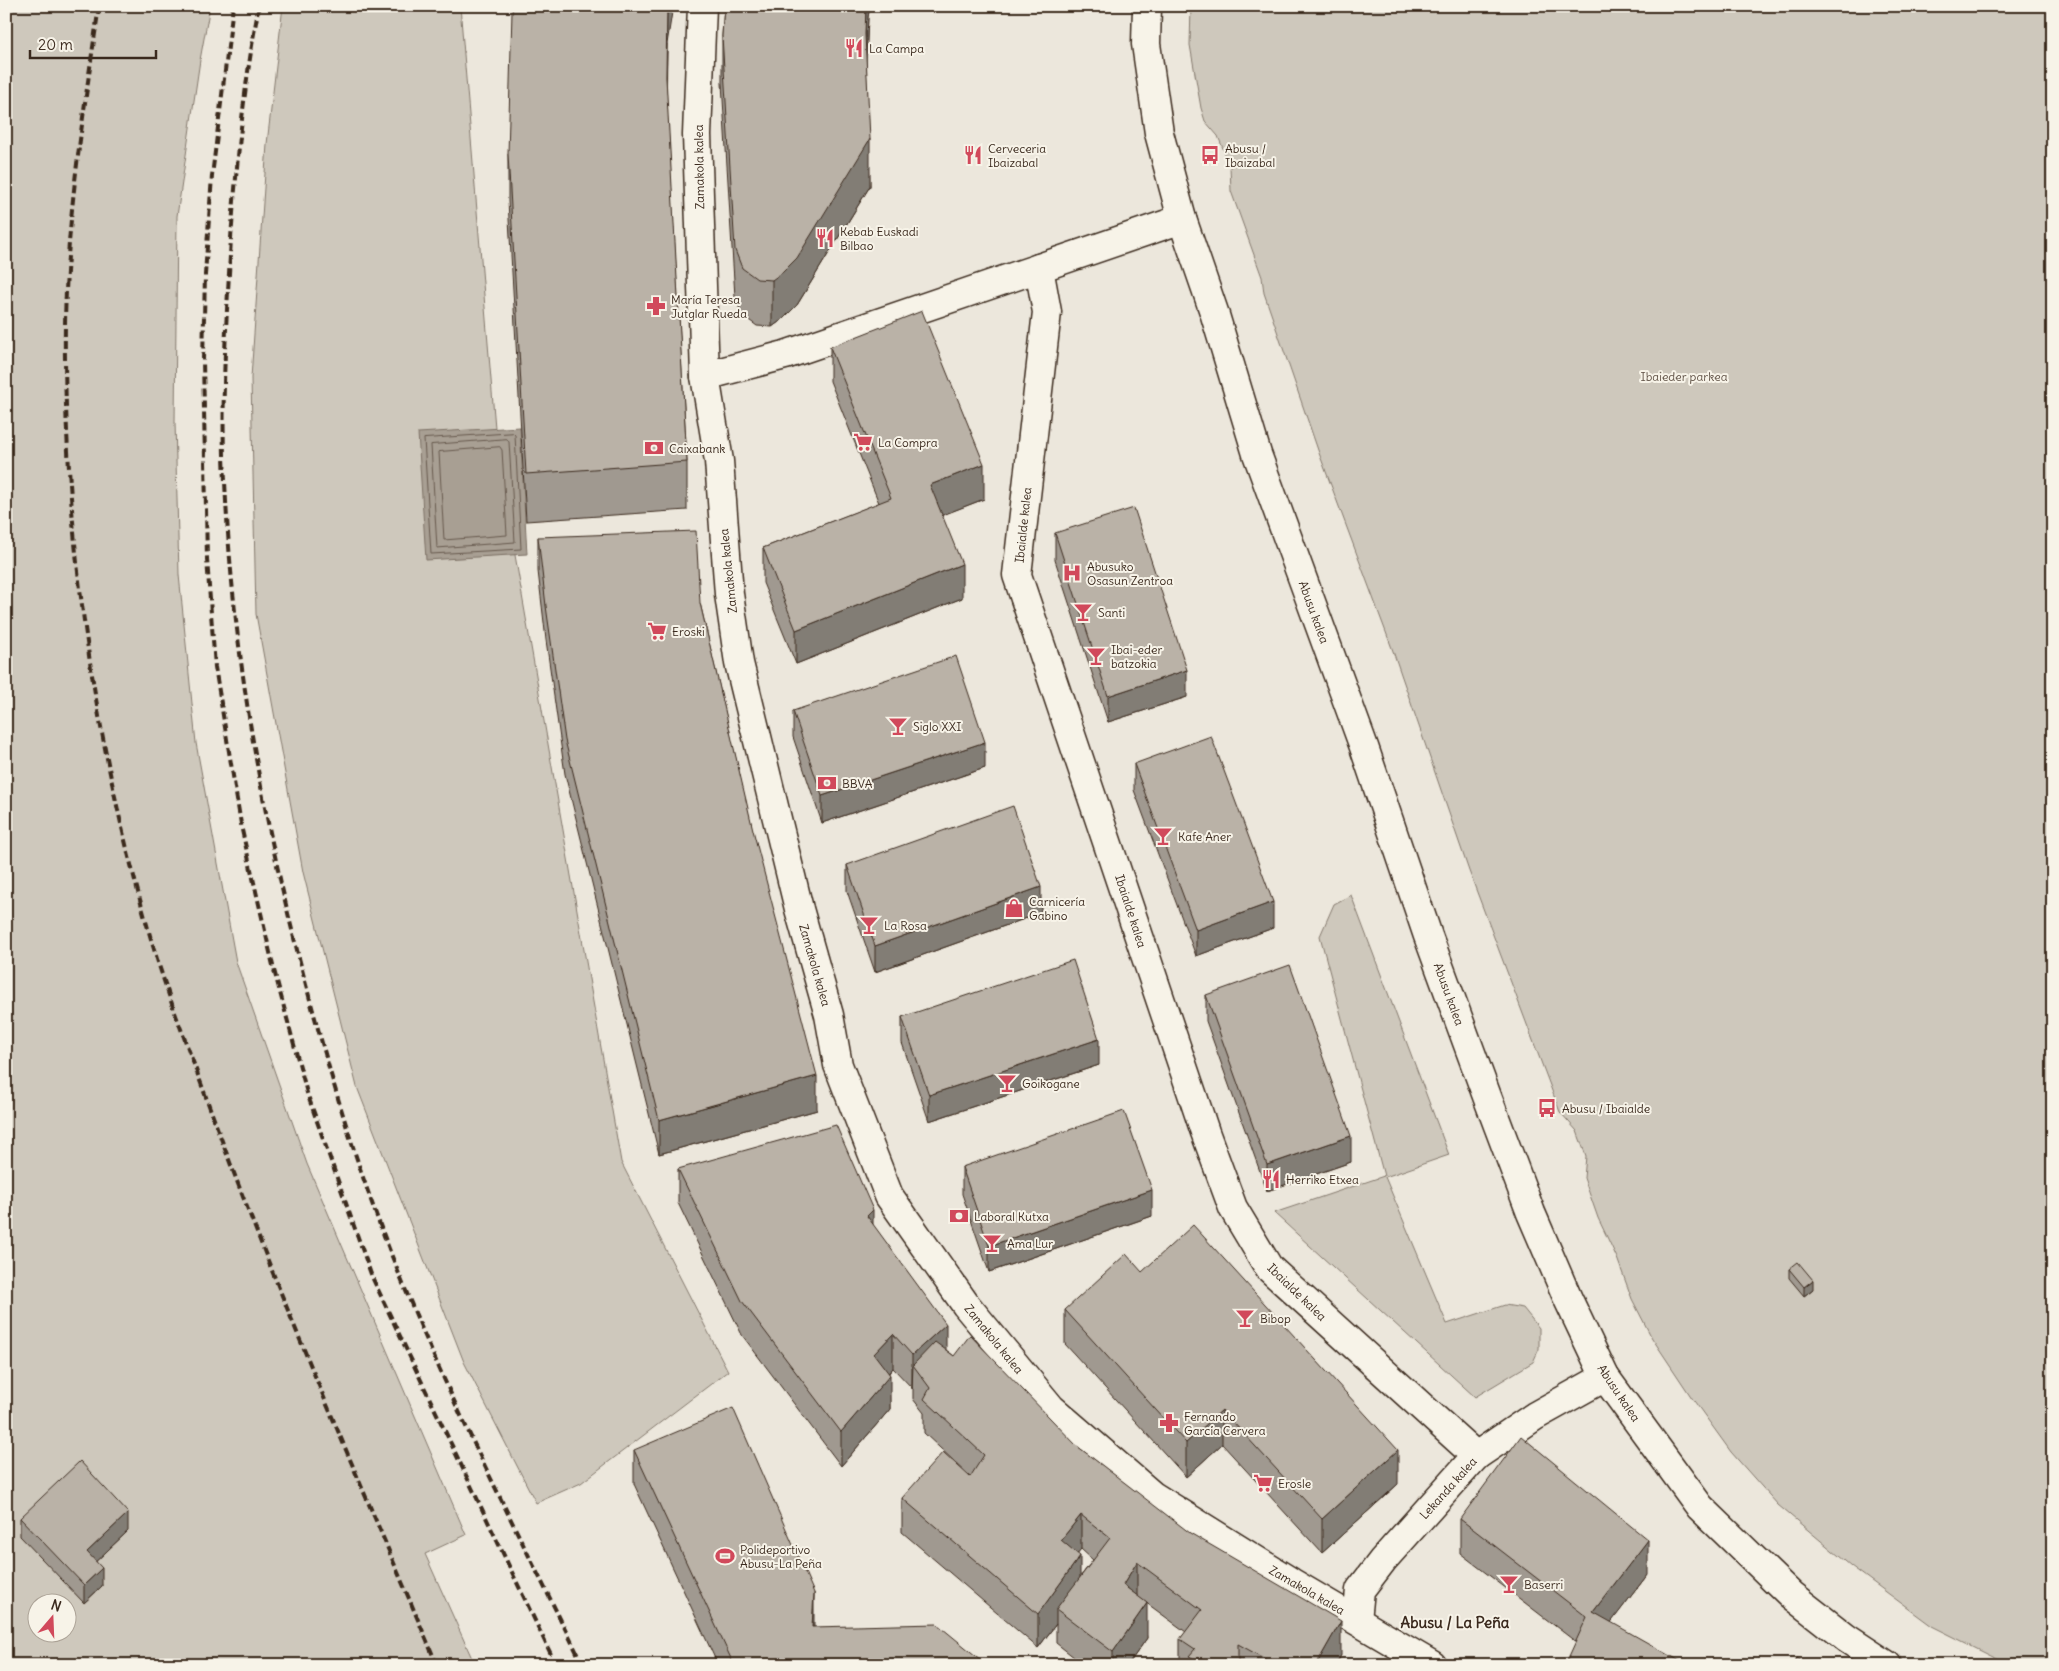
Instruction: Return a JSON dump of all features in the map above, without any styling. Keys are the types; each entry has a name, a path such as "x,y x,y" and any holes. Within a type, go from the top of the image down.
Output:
{"street":[{"name":"Zamakola kalea","path":"702,6 697,135 705,376 719,461 729,594 739,663 799,909 829,1015 838,1065 889,1196 966,1305 1051,1408 1153,1496 1291,1582 1432,1665"},
{"name":"Abusu kalea","path":"1147,6 1146,44 1159,134 1182,219 1214,312 1257,454 1364,747 1445,982 1531,1213 1605,1377 1700,1507 1790,1595 1846,1638 1887,1665"},
{"path":"705,376 785,355 1182,219"},
{"name":"Ibaialde kalea","path":"1039,268 1047,312 1017,575 1205,1132 1233,1208 1269,1268 1476,1456"},
{"name":"Lekanda kalea","path":"1357,1620 1360,1590 1383,1560 1476,1456 1535,1416 1605,1377"}],"green space":[{"path":"6,6 210,6 177,216 175,422 179,575 196,743 236,962 307,1164 466,1535 425,1554 475,1665 6,1665"},
{"path":"283,6 460,6 497,452 621,1162 728,1371 581,1483 536,1503 464,1362 357,1087 303,872 256,614 251,378 267,144"},
{"name":"Ibaieder parkea","path":"1191,6 2053,6 2053,1665 2010,1665 1932,1626 1851,1566 1778,1505 1731,1452 1652,1338 1632,1299 1617,1258 1598,1218 1584,1178 1586,1156 1577,1131 1560,1112 1469,871 1393,651 1319,453 1264,293 1262,277 1231,191 1230,166 1218,136 1205,121 1201,108 1190,45"},
{"path":"1351,895 1449,1155 1385,1177 1447,1324 1505,1305 1523,1308 1539,1328 1539,1349 1533,1362 1475,1397 1274,1213 1384,1176 1320,936 1334,904"}],"water":[{"path":"520,427 527,554 426,560 418,433"}],"building":[{"path":"513,6 667,6 666,77 687,462 526,474 508,154"},
{"path":"724,6 866,6 865,34 870,139 797,258 772,280 757,279 742,268 735,250 722,36"},
{"path":"922,311 984,464 930,485 962,564 796,630 763,548 891,498 830,347"},
{"path":"1134,508 1187,670 1108,696 1055,533"},
{"path":"696,531 700,603 753,830 817,1076 659,1120 565,740 538,537"},
{"path":"956,656 985,742 822,796 793,711"},
{"path":"1211,736 1273,902 1196,930 1134,764"},
{"path":"1013,806 1041,887 875,946 847,865"},
{"path":"1073,960 1099,1039 929,1095 902,1017"},
{"path":"1290,965 1351,1136 1267,1165 1206,995"},
{"path":"1124,1111 1152,1190 989,1246 962,1167"},
{"path":"836,1125 873,1210 867,1216 946,1324 912,1355 893,1334 874,1354 890,1375 841,1432 742,1301 678,1169"},
{"path":"1193,1225 1398,1450 1322,1519 1222,1410 1186,1443 1065,1310 1126,1254 1142,1272"},
{"path":"1798,1262 1813,1280 1804,1287 1789,1269"},
{"path":"970,1335 1077,1446 1190,1533 1341,1621 1316,1665 1268,1665 1269,1661 1238,1644 1238,1665 1205,1665 1189,1656 1195,1649 1180,1639 1202,1610 1137,1562 1123,1585 1147,1603 1113,1652 1056,1609 1110,1538 1081,1515 1061,1540 1080,1556 1038,1614 902,1498 943,1452 970,1477 984,1455 924,1399 930,1388 913,1365 935,1342 954,1356"},
{"name":"Polideportivo Abusu-La Peña","path":"733,1408 814,1593 812,1627 937,1624 987,1665 734,1665 634,1450"},
{"path":"1521,1436 1648,1540 1593,1612 1687,1665 1565,1665 1587,1617 1460,1519"},
{"path":"80,1461 128,1513 87,1552 102,1568 84,1585 20,1518"},
{"path":"1797,1658 1809,1665 1794,1665"}],"railway":[{"path":"99,6 80,138 70,226 65,315 65,359 67,431 78,576 100,720 114,791 130,862 149,932 211,1111 292,1320 437,1665"},
{"path":"233,6 212,176 205,275 203,360 207,559 215,667 242,830 274,970 307,1093 372,1277 556,1665"},
{"path":"259,6 245,93 233,209 225,346 224,455 234,598 242,669 265,809 297,949 330,1072 346,1126 383,1233 452,1397 583,1665"}],"place":[{"name":"La Campa","path":"854,48"},
{"name":"Cerveceria Ibaizabal","path":"973,155"},
{"name":"Abusu / Ibaizabal","path":"1210,155"},
{"name":"Kebab Euskadi Bilbao","path":"825,238"},
{"name":"María Teresa Jutglar Rueda","path":"656,306"},
{"name":"La Compra","path":"863,442"},
{"name":"Caixabank","path":"654,448"},
{"name":"Abusuko Osasun Zentroa","path":"1072,573"},
{"name":"Santi","path":"1083,612"},
{"name":"Eroski","path":"657,631"},
{"name":"Ibai-eder batzokia","path":"1096,656"},
{"name":"Siglo XXI","path":"898,726"},
{"name":"BBVA","path":"827,783"},
{"name":"Kafe Aner","path":"1163,836"},
{"name":"Carnicería Gabino","path":"1014,908"},
{"name":"La Rosa","path":"869,925"},
{"name":"Goikogane","path":"1007,1083"},
{"name":"Abusu / Ibaialde","path":"1547,1108"},
{"name":"Herriko Etxea","path":"1271,1179"},
{"name":"Laboral Kutxa","path":"959,1216"},
{"name":"Ama Lur","path":"992,1243"},
{"name":"Bibop","path":"1245,1318"},
{"name":"Fernando García Cervera","path":"1169,1423"},
{"name":"Erosle","path":"1263,1483"},
{"name":"Polideportivo Abusu-La Peña","path":"725,1556"},
{"name":"Baserri","path":"1509,1584"}],"district":[{"name":"Abusu / La Peña","path":"1455,1622"}]}
